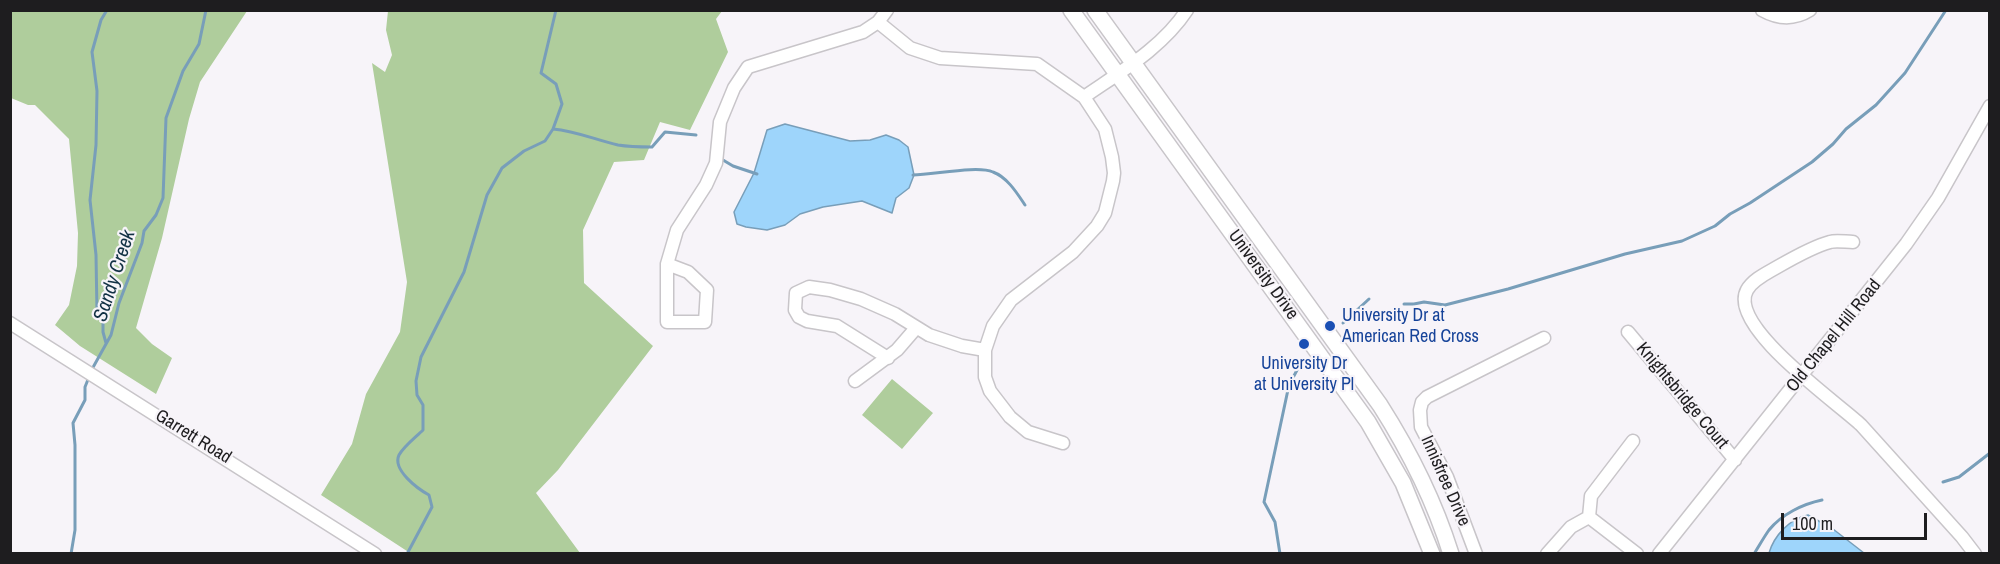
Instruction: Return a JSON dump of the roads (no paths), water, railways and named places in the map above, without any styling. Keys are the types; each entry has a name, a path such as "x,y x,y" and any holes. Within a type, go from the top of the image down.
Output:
{"main road":[{"name":"University Drive","path":"1071,10 1368,422 1403,483 1432,554"},
{"name":"University Drive","path":"1095,10 1390,421 1417,467 1432,499 1451,554"}],"street":[{"path":"667,264 687,272 707,290 705,322 667,322 667,264 677,230 706,185 716,163 720,122 734,88 748,67 863,32 878,22 887,10"},
{"path":"1084,97 1163,38 1187,10"},
{"path":"1762,10 1774,16 1789,18 1810,10"},
{"path":"878,22 910,48 940,58 1037,64 1084,97 1105,129 1112,156 1113,181 1105,213 1097,226 1073,252 1011,300 993,326 985,350 985,377 990,391 1010,417 1028,432 1063,443"},
{"name":"Old Chapel Hill Road","path":"1659,554 1874,287 1925,218 1989,106"},
{"path":"1853,242 1831,241 1759,277 1746,291 1747,314 1775,350 1802,376 1861,424 1975,554"},
{"path":"888,358 837,326 807,321 799,317 795,310 796,293 809,288 830,290 895,314 929,335 962,346 985,350"},
{"name":"Garrett Road","path":"10,323 113,386 375,554"},
{"path":"855,381 888,358 916,328"},
{"name":"Knightsbridge Court","path":"1629,332 1735,460"},
{"name":"Innisfree Drive","path":"1476,554 1447,477 1421,427 1422,402 1427,397 1544,338"},
{"path":"1547,554 1572,527 1588,517 1591,496 1633,441"},
{"path":"1588,517 1637,554"}],"water":[{"path":"785,124 850,141 870,140 886,135 899,140 908,147 914,175 909,188 896,198 892,213 862,201 823,207 800,214 785,225 767,230 737,224 734,212 754,173 767,130"},
{"path":"1808,515 1833,529 1864,553 1769,553 1783,529 1795,520"}],"waterway":[{"path":"106,343 103,322 97,313 96,255 90,200 96,145 97,91 92,52 101,20 107,10"},
{"name":"Sandy Creek","path":"91,371 111,335 119,303 142,243 144,231 156,215 163,198 166,118 183,71 199,44 206,10"},
{"path":"407,554 432,507 429,495 407,478 399,467 398,461 404,448 423,430 423,405 417,395 416,381 421,357 464,272 487,195 502,168 524,151 545,141 553,129 562,104 556,84 541,73 556,10"},
{"path":"1404,304 1424,302 1445,305 1625,254 1682,241 1715,226 1812,162 1846,129 1876,105 1905,73 1946,10"},
{"path":"553,129 635,147 652,147 665,132 696,135"},
{"path":"723,160 757,174"},
{"path":"913,175 986,170 998,174 1007,181 1025,205"},
{"path":"1343,323 1369,299"},
{"path":"1280,554 1275,522 1264,502 1289,385 1303,359"},
{"name":"Sandy Creek","path":"71,554 75,530 73,423 85,400 85,387 89,377"},
{"path":"1943,482 1959,477 1990,453"},
{"path":"1754,554 1769,530 1780,519 1800,507 1822,500"}],"place":[{"name":"University Dr at American Red Cross","path":"1330,326"},
{"name":"University Dr at University Pl","path":"1304,344"}]}
